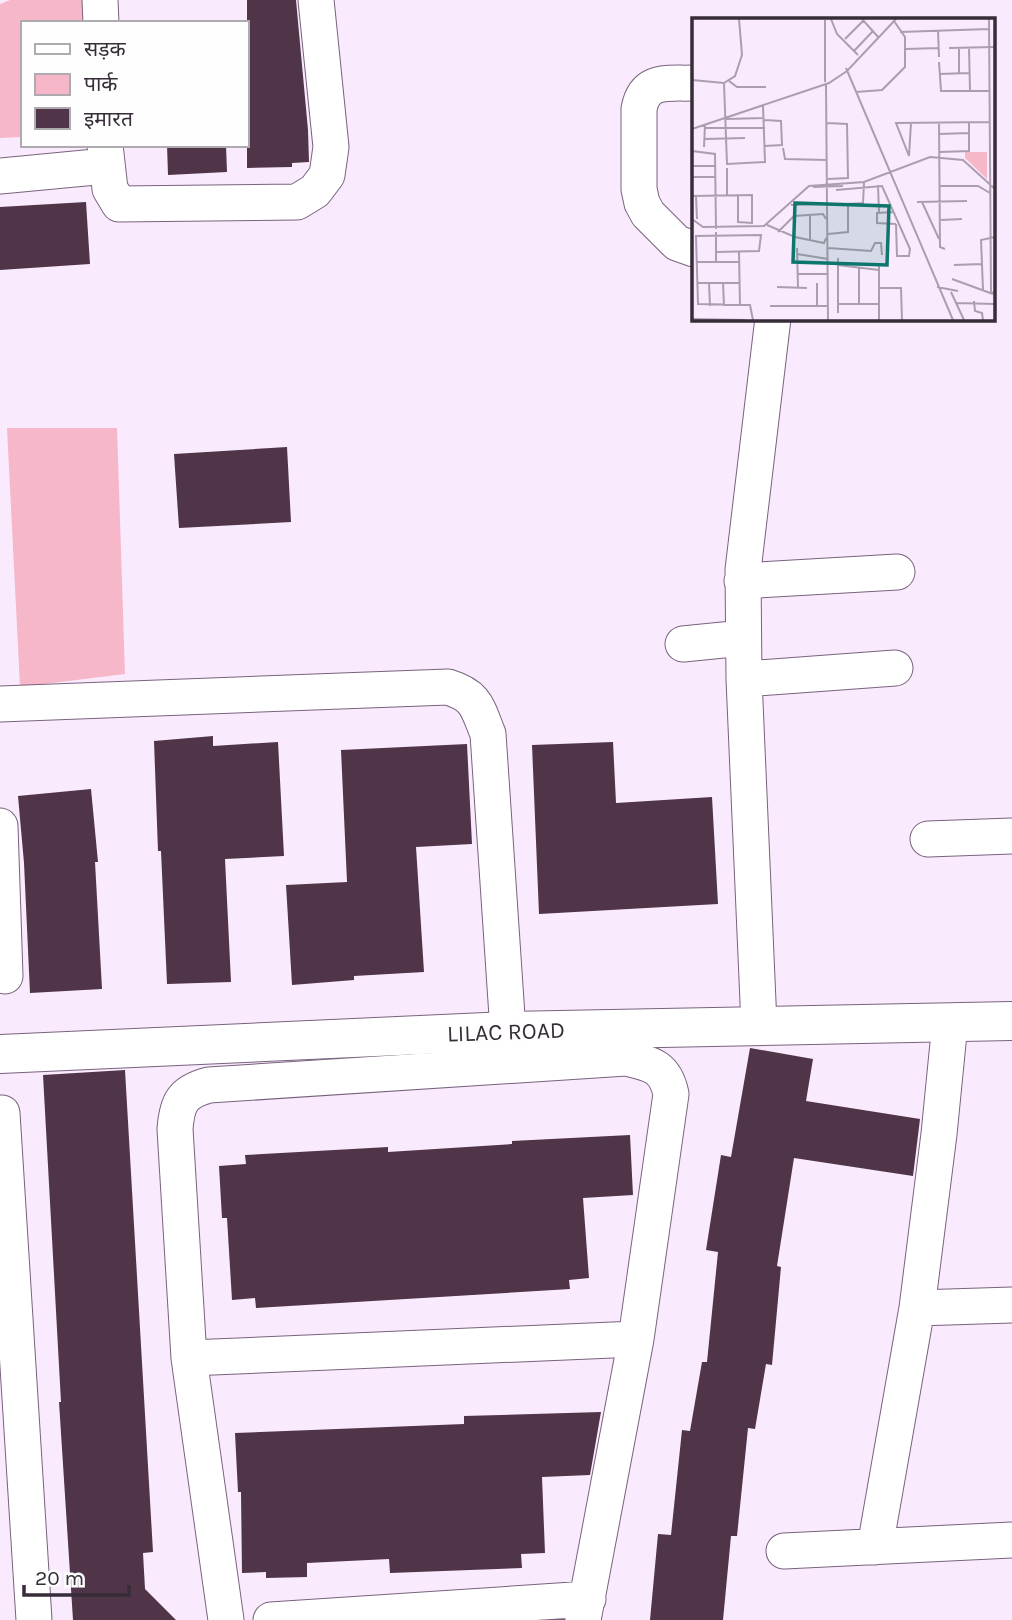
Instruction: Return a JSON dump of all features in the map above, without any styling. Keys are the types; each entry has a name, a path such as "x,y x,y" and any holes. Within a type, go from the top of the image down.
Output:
{"street":[{"path":"100,0 101,21"},
{"path":"0,176 106,156 110,189 119,204 297,202 315,191 327,175 331,147 316,0"},
{"path":"692,83 656,85 646,89 641,98 639,189 648,214 677,243 692,248"},
{"path":"759,1025 744,679 743,581 773,320"},
{"path":"743,581 897,572"},
{"path":"683,644 743,638"},
{"path":"744,679 895,668"},
{"path":"0,704 448,687 466,693 476,706 488,734 508,1031"},
{"path":"0,826 5,976"},
{"path":"928,839 1012,836"},
{"name":"LILAC ROAD","path":"0,1054 508,1031 1012,1021"},
{"path":"875,1546 917,1308 950,1023"},
{"path":"226,1620 189,1358 175,1129 176,1111 182,1099 197,1088 209,1085 626,1058 648,1063 660,1070 668,1079 671,1094 636,1339 586,1609 271,1620"},
{"path":"2,1114 34,1620"},
{"path":"917,1308 1012,1305"},
{"path":"189,1358 636,1339"},
{"path":"784,1551 1012,1540"}],"green space":[{"path":"10,0 91,0 91,21 21,21 21,137 0,138 0,4"},
{"path":"7,428 117,428 125,674 20,687"}],"building":[{"path":"247,0 296,0 309,162 292,163 292,167 247,168"},
{"path":"167,147 226,147 227,172 168,175"},
{"path":"86,202 90,264 0,270 0,207"},
{"path":"287,447 291,522 179,528 174,454"},
{"path":"213,736 213,746 278,742 284,856 225,859 231,982 167,984 154,741"},
{"path":"613,742 616,803 712,797 718,904 539,914 532,745"},
{"path":"467,744 472,844 416,847 424,972 354,976 354,980 292,985 286,885 347,882 341,750"},
{"path":"91,789 98,862 95,862 102,989 30,993 18,796"},
{"path":"750,1048 813,1059 806,1101 920,1119 913,1176 794,1158 777,1266 781,1267 772,1365 766,1364 755,1429 748,1428 737,1536 731,1536 723,1620 650,1620 658,1534 671,1535 682,1430 690,1431 702,1362 707,1362 718,1252 706,1250 721,1155 731,1157"},
{"path":"125,1070 153,1552 143,1553 145,1589 176,1620 73,1620 43,1075"},
{"path":"630,1135 633,1195 583,1198 589,1278 569,1280 570,1289 256,1308 255,1298 232,1300 227,1218 222,1218 219,1166 246,1164 245,1155 388,1147 388,1152 512,1144 512,1141"},
{"path":"601,1412 590,1475 542,1477 545,1553 521,1554 522,1568 390,1573 389,1559 307,1563 307,1577 266,1578 266,1572 242,1573 241,1492 238,1492 235,1433 464,1424 464,1416"}]}
